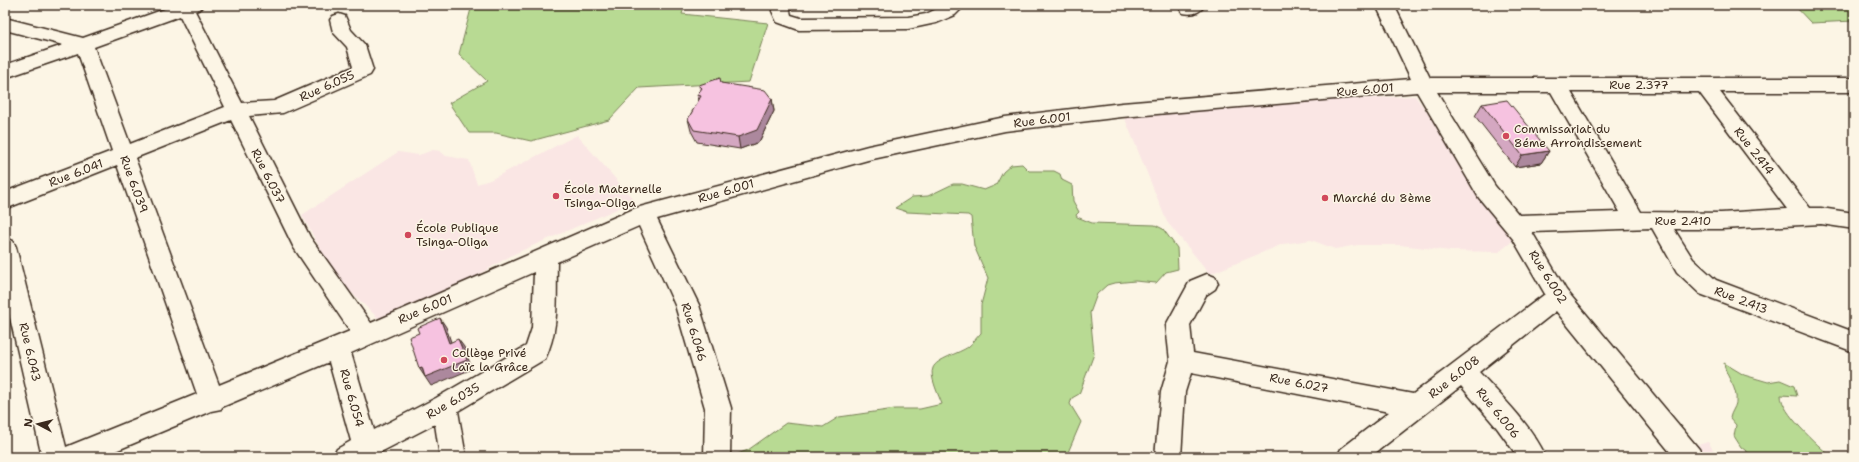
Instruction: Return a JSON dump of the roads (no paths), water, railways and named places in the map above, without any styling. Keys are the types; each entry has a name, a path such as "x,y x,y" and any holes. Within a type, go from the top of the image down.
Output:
{"street":[{"path":"783,5 781,11 783,18 799,24 908,23 930,19 949,11 956,5"},
{"name":"Rue 6.002","path":"1385,5 1423,85 1487,192 1521,233 1558,297 1690,457"},
{"path":"5,72 190,7"},
{"name":"Rue 6.037","path":"190,7 236,110 302,242 366,335"},
{"name":"Rue 6.055","path":"236,110 276,108 363,70 356,45 342,32 339,20"},
{"path":"5,24 84,44"},
{"name":"Rue 6.039","path":"84,44 212,401"},
{"name":"Rue 2.377","path":"1423,85 1854,85"},
{"name":"Rue 6.001","path":"72,457 212,401 337,348 644,214 868,153 1005,124 1122,110 1423,85"},
{"name":"Rue 2.414","path":"1704,85 1805,217"},
{"path":"1558,86 1635,220"},
{"name":"Rue 6.041","path":"5,201 236,110"},
{"name":"Rue 6.046","path":"644,214 688,305 718,408 717,457"},
{"name":"Rue 2.410","path":"1512,224 1635,220 1721,221 1821,216 1854,221"},
{"name":"Rue 2.413","path":"1659,220 1686,269 1696,280 1708,287 1854,342"},
{"name":"Rue 6.043","path":"5,247 55,457"},
{"name":"Rue 6.035","path":"356,452 445,406 536,352 544,328 546,257"},
{"path":"1168,457 1173,392 1182,361 1178,325 1198,288 1207,283"},
{"name":"Rue 6.008","path":"1350,457 1558,297"},
{"name":"Rue 6.054","path":"337,348 356,452"},
{"name":"Rue 6.027","path":"1182,361 1416,406"},
{"name":"Rue 6.006","path":"1462,370 1506,420 1533,457"},
{"path":"445,406 453,457"}],"place":[{"name":"Commissariat du 8éme Arrondissement","path":"1506,136"},
{"name":"École Maternelle Tsinga-Oliga","path":"556,196"},
{"name":"Marché du 8ème","path":"1325,198"},
{"name":"École Publique Tsinga-Oliga","path":"408,235"},
{"name":"Collège Privé Laïc la Grâce","path":"444,360"}]}
